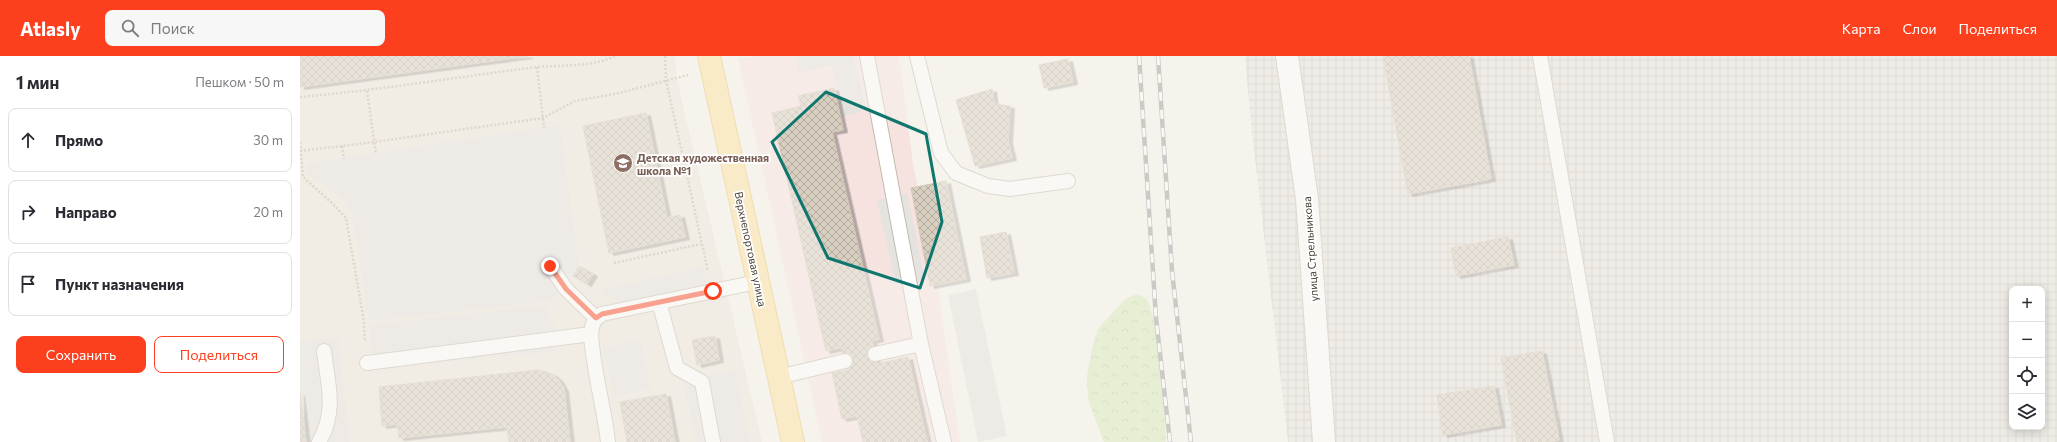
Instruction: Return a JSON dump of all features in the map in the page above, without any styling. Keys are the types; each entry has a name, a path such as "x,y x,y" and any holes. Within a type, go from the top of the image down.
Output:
{"main road":[{"name":"Верхнепортовая улица","path":"711,63 757,282 793,442"}],"street":[{"name":"улица Стрельникова","path":"1287,56 1307,199 1324,442"}],"lane":[{"path":"867,56 921,344 944,442"},
{"path":"917,56 941,152 956,173 988,186 1010,189 1068,181"},
{"path":"1540,56 1607,442"},
{"path":"550,266 566,289 596,318"},
{"path":"608,442 592,349 592,325 596,318 602,314 757,282"},
{"path":"659,302 677,368 702,382 713,442"},
{"path":"367,363 591,334"},
{"path":"875,354 921,344"},
{"path":"319,442 328,428 331,406 324,351"},
{"path":"779,377 845,361"}],"path":[{"path":"300,97 367,91 537,67 604,61 615,56"},
{"path":"665,56 666,80 701,244 713,291"},
{"path":"301,151 543,118 575,102 615,94 666,80 711,63"},
{"path":"537,67 544,128"},
{"path":"367,91 376,154"},
{"path":"300,142 302,177 346,218 364,322"},
{"path":"342,146 344,159"},
{"path":"614,263 701,244"}],"highlighted area":[{"path":"826,92 926,134 942,222 920,288 828,258 772,142"}],"shaded area":[{"path":"300,56 675,56 676,76 762,442 300,442"},
{"path":"754,56 899,56 913,164 937,282 960,442 822,442 738,59"},
{"path":"795,56 854,56 867,110 843,116 832,65 799,73"},
{"path":"1245,56 2057,56 2057,442 1288,442 1251,124"},
{"path":"560,125 579,266 566,289 546,302 369,321 352,212 340,196 307,174 306,163"},
{"path":"907,193 925,279 896,285 877,200"},
{"path":"703,267 707,284 622,304 599,290"},
{"path":"976,289 1007,436 978,442 948,295"},
{"path":"544,305 556,328 555,351 374,369 369,325"},
{"path":"338,337 350,442 306,442 300,389 300,341"},
{"path":"640,340 651,389 614,397 603,348"},
{"path":"735,371 750,442 696,442 683,381"}],"green space":[{"path":"1137,294 1147,299 1157,334 1162,369 1166,442 1104,442 1088,400 1087,376 1093,344 1098,329 1125,299"}],"building":[{"path":"300,56 528,56 300,87"},
{"path":"1383,56 1469,56 1491,179 1408,194"},
{"path":"1068,59 1073,82 1044,88 1039,65"},
{"path":"834,88 843,130 832,132 879,339 826,351 772,113 801,106 798,96"},
{"path":"992,89 994,104 1010,106 1008,141 1012,158 975,166 956,100"},
{"name":"Детская художественная школа №1","path":"646,113 667,218 680,215 685,237 609,253 583,126"},
{"path":"946,181 966,279 930,286 911,188"},
{"path":"1006,232 1014,273 987,278 980,237"},
{"path":"1508,237 1514,265 1456,276 1451,248"},
{"path":"579,266 593,274 587,284 573,276"},
{"path":"715,336 719,360 697,365 692,340"},
{"path":"872,341 877,364 908,357 927,442 863,442 857,416 842,419 832,373 847,370 842,348"},
{"path":"1542,351 1559,440 1548,442 1517,442 1501,358"},
{"path":"538,370 553,374 559,380 564,389 570,442 509,442 507,427 399,438 397,424 382,426 379,387"},
{"path":"1494,386 1501,425 1443,435 1437,395"},
{"path":"300,393 306,442 300,442"},
{"path":"666,394 675,442 627,442 620,402"}],"railway":[{"path":"1139,56 1156,318 1170,442"},
{"path":"1158,56 1172,271 1191,442"}],"place":[{"name":"Детская художественная школа №1","path":"623,163"}],"route":[{"path":"550,266 566,289 596,318 602,314 713,291"}]}
